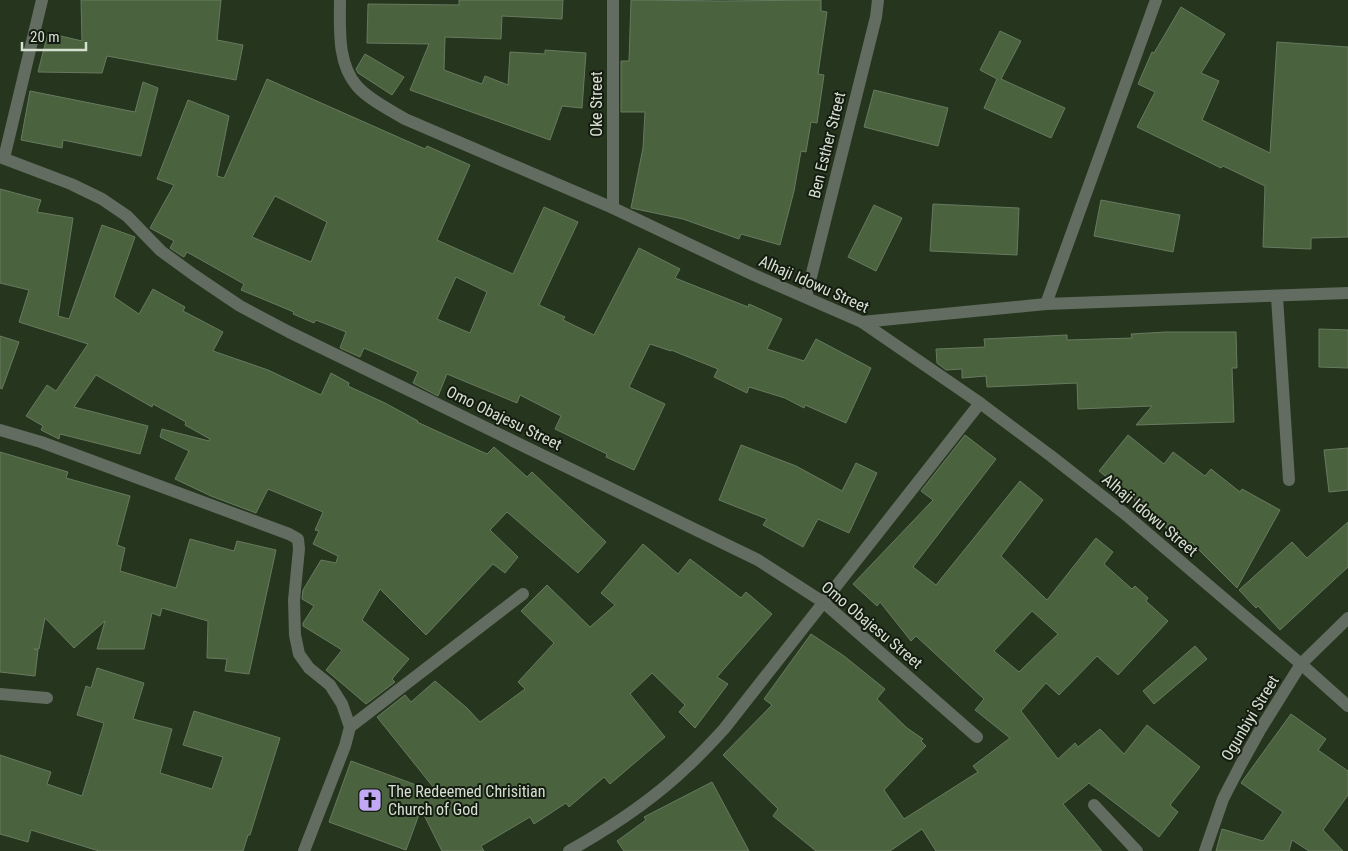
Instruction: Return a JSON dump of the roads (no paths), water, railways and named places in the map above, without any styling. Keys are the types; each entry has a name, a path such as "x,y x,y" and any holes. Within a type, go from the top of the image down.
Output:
{"street":[{"path":"2,157 42,0"},
{"name":"Alhaji Idowu Street","path":"340,0 342,53 346,70 358,87 381,105 405,119 613,208 754,275 862,322 980,403 1125,514 1348,706"},
{"name":"Oke Street","path":"613,0 613,208"},
{"name":"Ben Esther Street","path":"806,297 872,34 878,0"},
{"path":"1046,304 1156,0"},
{"name":"Omo Obajesu Street","path":"2,157 71,184 102,199 127,216 161,251 240,306 289,332 758,560 823,602 977,737"},
{"path":"862,322 1046,304 1348,294"},
{"path":"1277,297 1289,480"},
{"path":"569,851 638,808 689,766 724,729 980,403"},
{"path":"0,430 41,442 298,539 299,549 294,600 295,635 299,654 309,668 330,685 342,704 350,727 345,746 304,851"},
{"path":"350,727 523,594"},
{"name":"Ogunbiyi Street","path":"1205,851 1223,799 1240,766 1301,664 1348,618"},
{"path":"0,694 47,698"},
{"path":"1094,805 1137,851"}],"place":[{"name":"The Redeemed Chrisitian Church of God","path":"370,800"}]}
